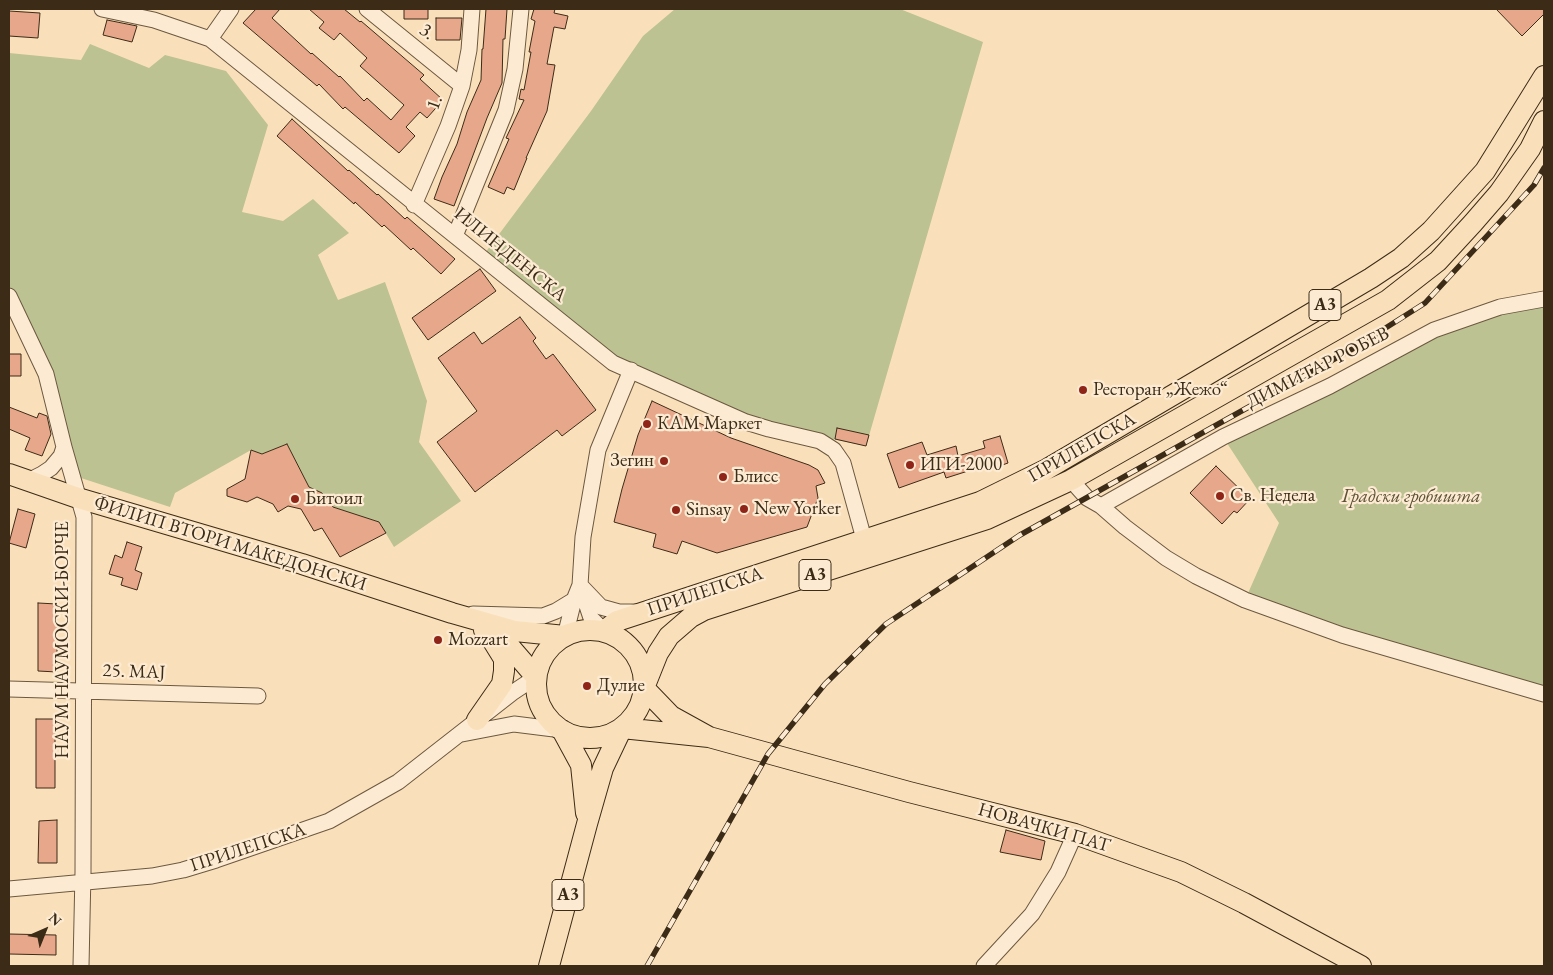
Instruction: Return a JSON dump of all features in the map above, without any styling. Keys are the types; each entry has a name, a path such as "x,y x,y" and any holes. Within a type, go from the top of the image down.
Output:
{"main road":[{"name":"ПРИЛЕПСКА","path":"604,631 617,621 980,502 1047,469 1370,278 1400,258 1431,231 1485,170 1544,76"},
{"name":"ПРИЛЕПСКА","path":"644,688 658,653 669,636 691,617 704,610 987,519 1071,480 1388,300 1438,261 1473,223 1504,186 1530,149 1544,121"},
{"name":"ФИЛИП ВТОРИ МАКЕДОНСКИ","path":"9,474 78,498 302,564 452,613"},
{"path":"452,613 504,640 536,677"},
{"path":"452,613 515,631 566,636"},
{"name":"A3","path":"591,629 604,631 618,637 630,647 639,659 644,674 641,704 633,717 622,728 608,735 592,738 577,736 562,730 550,720 541,708 536,693 536,677 541,660 551,646 577,631 591,629"},
{"path":"477,720 502,684 504,671 504,659 485,631"},
{"path":"658,653 658,683 661,706"},
{"path":"644,688 671,716 709,737"},
{"path":"622,728 709,737"},
{"name":"A3","path":"549,966 603,768 622,728"},
{"name":"A3","path":"562,730 581,765 587,824"},
{"path":"608,758 622,744 649,732"},
{"name":"НОВАЧКИ ПАТ","path":"709,737 909,792 1076,834 1181,872 1244,903 1361,966"}],"street":[{"name":"ИЛИНДЕНСКА","path":"102,9 154,20 210,39 414,205 613,363 746,422 769,430 820,441 834,450 843,463 864,539"},
{"path":"210,39 231,9"},
{"name":"3.","path":"367,9 462,86"},
{"name":"1.","path":"414,205 462,86 469,50 472,9"},
{"path":"455,236 506,110 515,69 522,9"},
{"name":"НАУМ НАУМОСКИ-БОРЧЕ","path":"9,296 46,374 64,448 84,517 81,966"},
{"name":"ДИМИТАР РОБЕВ","path":"1101,506 1223,437 1330,386 1434,330 1500,307 1544,299"},
{"path":"566,636 574,600 580,585 583,537 598,450 631,370"},
{"path":"28,481 42,474 56,462 64,448"},
{"path":"1071,480 1088,498 1101,506 1166,558 1196,576 1245,600 1342,634 1544,694"},
{"path":"580,585 601,606 620,612 644,612"},
{"path":"580,585 591,618 604,631"},
{"path":"452,613 543,616 556,611 574,600"},
{"name":"ПРИЛЕПСКА","path":"9,889 152,876 182,870 329,821 398,782 512,693 536,677"},
{"name":"25. МАЈ","path":"9,688 258,696"},
{"name":"ПРИЛЕПСКА","path":"461,734 514,724 562,730"},
{"path":"984,966 1032,914 1058,872 1076,834"}],"green space":[{"path":"675,9 900,9 983,42 866,446 769,429 613,363 482,257 591,111 643,36"},
{"path":"90,44 149,68 165,55 226,71 268,125 242,212 283,221 313,199 349,233 318,255 338,300 385,282 427,401 419,442 461,501 394,547 379,522 333,507 322,493 309,487 287,444 262,454 251,450 175,493 170,507 81,478 68,463 46,374 9,296 9,53 81,60"},
{"name":"Градски гробишта","path":"1544,299 1544,694 1245,600 1279,523 1223,437 1434,330"}],"building":[{"path":"256,9 280,9 272,18 311,54 340,76 364,101 367,98 391,120 404,105 360,66 367,58 340,33 334,40 319,28 324,22 309,9 344,9 361,21 424,75 420,79 443,100 427,118 420,112 406,127 415,136 399,153 345,107 343,109 319,84 317,86 243,23"},
{"path":"404,9 428,9 428,19 404,19"},
{"path":"486,9 507,9 505,39 503,39 502,83 454,206 434,199 481,80"},
{"path":"534,9 555,9 554,13 568,16 565,29 554,27 547,64 555,65 547,111 514,190 507,187 504,194 488,187 509,139 506,138 524,100 519,99 521,89 524,90 531,52 529,52 535,21 531,19"},
{"path":"1496,9 1544,9 1544,14 1522,36"},
{"path":"9,11 40,13 38,38 9,36"},
{"path":"436,18 462,18 460,40 436,40"},
{"path":"107,20 137,26 132,42 103,35"},
{"path":"292,119 348,171 378,194 405,219 407,217 455,259 441,274 413,248 411,250 384,225 382,227 355,202 354,204 277,136"},
{"path":"480,269 496,291 428,340 412,318"},
{"path":"520,317 536,338 533,341 546,359 553,354 596,410 562,436 557,430 475,492 437,442 477,411 438,358 474,332 482,344"},
{"path":"9,354 21,354 21,376 9,376"},
{"name":"Блисс","path":"652,401 731,438 809,465 818,470 825,483 816,486 818,498 807,527 717,553 682,541 677,554 653,547 656,534 614,522 638,435"},
{"path":"9,407 37,418 39,413 47,416 51,434 42,456 25,450 30,438 9,429"},
{"path":"837,428 869,435 866,446 835,439"},
{"path":"1000,436 1008,463 991,469 987,465 946,478 944,472 899,488 887,454 922,442 927,455 956,446 958,456 985,448 983,441"},
{"name":"Битоил","path":"287,444 309,487 322,493 333,507 379,522 386,533 340,557 322,528 314,531 301,509 288,506 278,512 273,504 257,497 247,502 227,496 227,489 245,479 251,450 262,454"},
{"name":"Св. Недела","path":"1216,466 1250,499 1237,513 1234,511 1222,524 1190,493"},
{"path":"18,509 35,514 26,548 9,543"},
{"path":"127,542 142,547 135,570 142,573 137,590 121,585 123,578 109,574 115,555 122,558"},
{"path":"38,603 57,604 57,672 38,671"},
{"path":"36,719 55,719 55,788 36,788"},
{"path":"57,820 57,863 38,863 39,821"},
{"path":"1006,830 1045,841 1041,860 1000,852"},
{"path":"9,934 56,935 56,955 9,954"}],"railway":[{"path":"647,966 768,754 825,684 886,624 1020,535 1354,348 1425,303 1534,185 1544,168"}],"place":[{"name":"Ресторан „Жежо“","path":"1083,390"},
{"name":"КАМ Маркет","path":"647,424"},
{"name":"Зегин","path":"664,461"},
{"name":"ИГИ-2000","path":"910,465"},
{"name":"Блисс","path":"723,477"},
{"name":"Св. Недела","path":"1220,496"},
{"name":"Битоил","path":"295,499"},
{"name":"New Yorker","path":"744,509"},
{"name":"Sinsay","path":"676,510"},
{"name":"Mozzart","path":"438,640"},
{"name":"Дулие","path":"587,686"}]}
